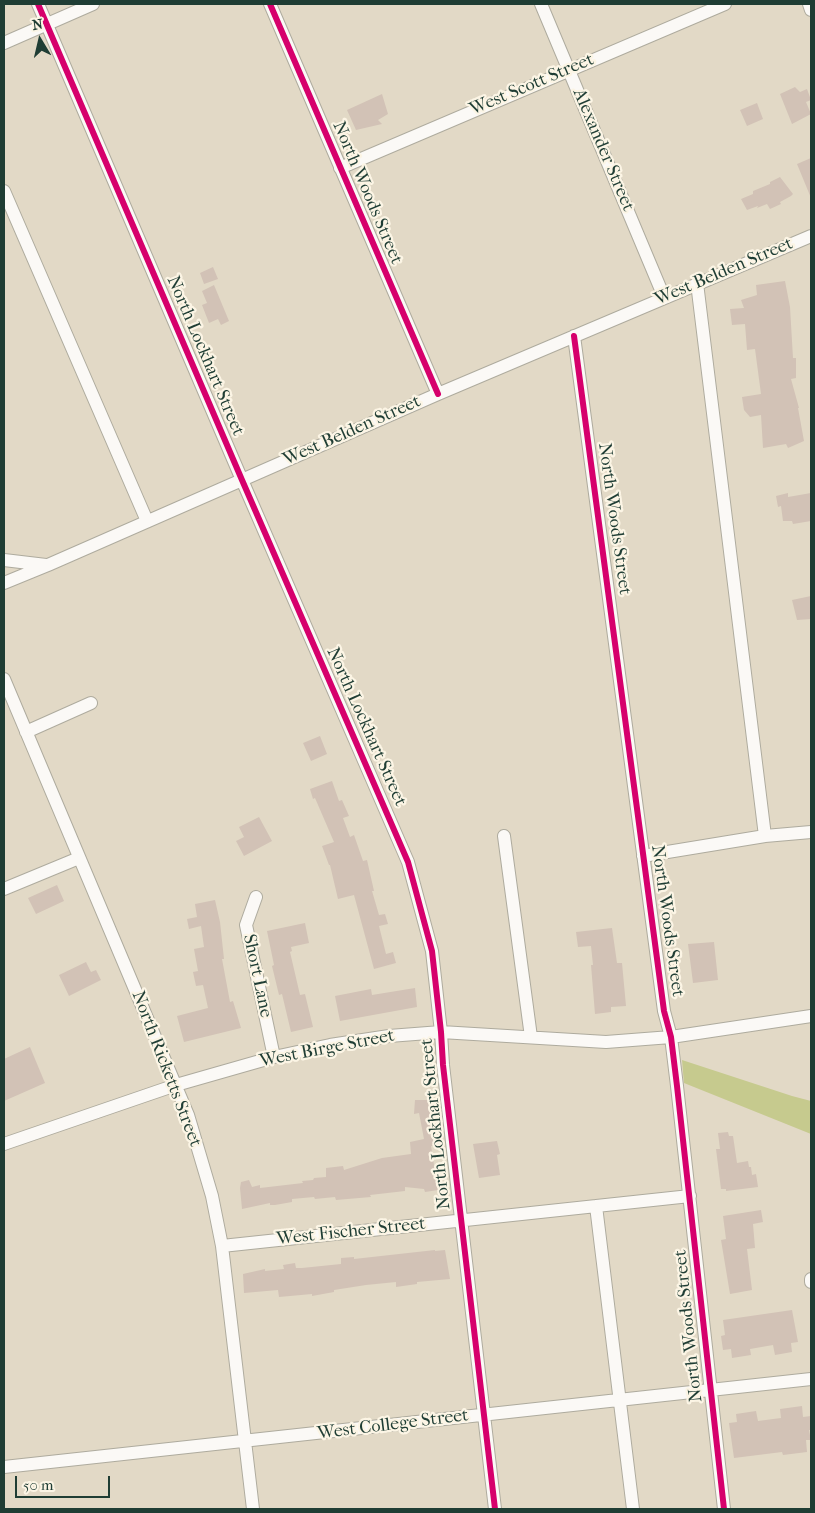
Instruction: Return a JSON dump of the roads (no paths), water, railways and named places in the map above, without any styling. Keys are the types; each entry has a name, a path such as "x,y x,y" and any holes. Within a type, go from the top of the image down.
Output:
{"street":[{"name":"North Lockhart Street","path":"38,4 408,862 432,951 443,1065 494,1509"},
{"path":"4,43 94,4"},
{"name":"North Woods Street","path":"270,4 438,394"},
{"name":"Alexander Street","path":"541,4 664,297"},
{"name":"West Scott Street","path":"340,168 725,4"},
{"path":"809,4 811,10"},
{"path":"4,191 147,522"},
{"name":"West Belden Street","path":"4,583 438,394 811,236"},
{"path":"697,283 765,836"},
{"name":"North Woods Street","path":"574,336 664,1011 671,1037 724,1509"},
{"path":"4,560 48,565"},
{"name":"North Ricketts Street","path":"4,679 188,1115 209,1188 222,1246 252,1509"},
{"path":"26,732 91,703"},
{"path":"643,856 765,836 811,832"},
{"path":"504,836 531,1037"},
{"path":"4,889 79,858"},
{"name":"Short Lane","path":"256,897 246,925 274,1057"},
{"name":"West Birge Street","path":"4,1144 176,1085 274,1057 330,1045 389,1036 441,1032 606,1042 671,1037 811,1016"},
{"name":"West Fischer Street","path":"222,1246 690,1196"},
{"path":"596,1206 634,1509"},
{"name":"West College Street","path":"4,1467 811,1379"}]}
